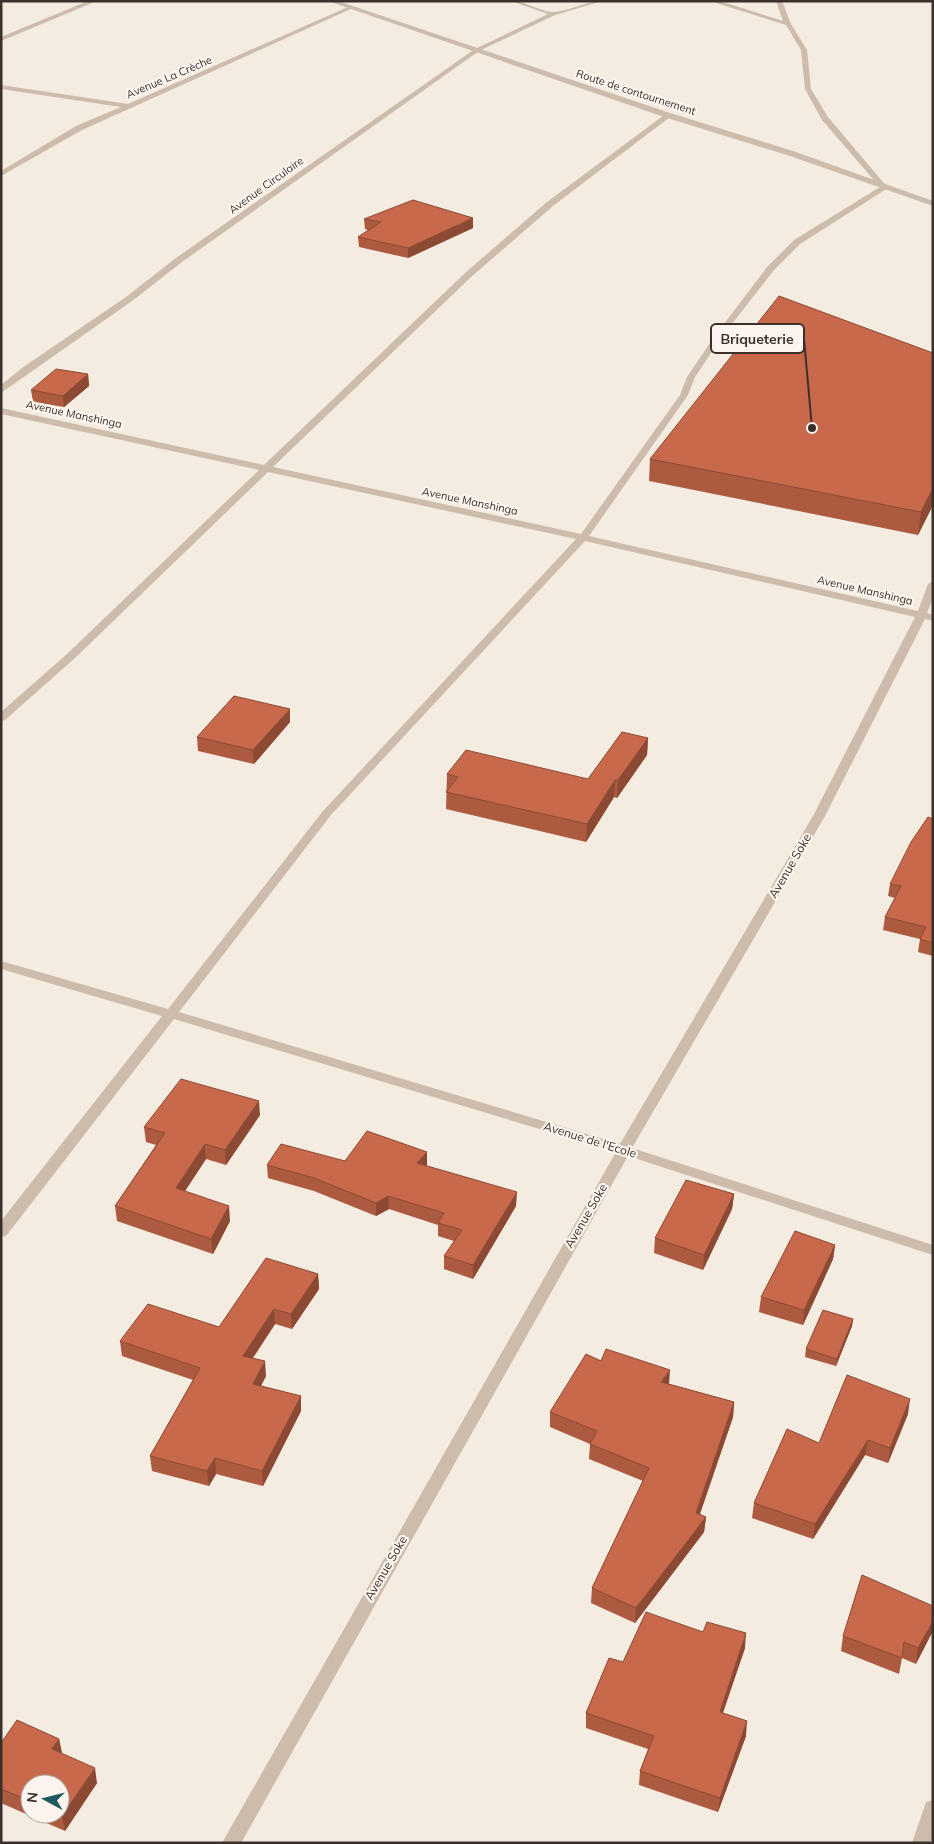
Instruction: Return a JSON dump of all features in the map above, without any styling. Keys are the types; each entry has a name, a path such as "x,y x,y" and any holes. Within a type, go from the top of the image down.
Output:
{"street":[{"path":"1,39 94,1"},
{"name":"Route de contournement","path":"331,1 667,115 790,153 933,204"},
{"path":"514,1 553,14"},
{"name":"Avenue Circulaire","path":"1,390 25,370 129,299 178,260 477,50 553,14 599,1"},
{"path":"713,1 788,24"},
{"path":"1,1232 173,1014 327,813 583,538 684,394 691,377 718,337 771,268 797,242 884,188 825,118 808,89 804,50 788,24 779,1"},
{"name":"Avenue La Crèche","path":"1,174 79,128 350,8"},
{"path":"1,87 128,106"},
{"path":"1,718 71,656 497,249 550,204 667,115"},
{"name":"Avenue Manshinga","path":"1,411 583,538 927,617"},
{"name":"Avenue Soke","path":"231,1843 624,1150 819,816 927,617 933,584"},
{"name":"Avenue de l'Ecole","path":"1,965 245,1035 624,1150 933,1250"},
{"path":"921,1843 933,1808"}],"building":[{"path":"413,200 473,218 408,248 358,237 381,222 364,219"},
{"path":"779,296 933,353 933,488 921,512 650,459"},
{"path":"56,369 88,374 63,396 31,390"},
{"path":"234,696 290,709 253,750 197,737"},
{"path":"622,732 648,738 618,780 615,780 587,824 446,792 458,777 447,774 466,750 588,779"},
{"path":"928,817 933,819 933,943 920,939 926,927 885,917 901,886 890,884 911,842"},
{"path":"181,1079 259,1101 225,1150 205,1144 176,1188 229,1206 211,1239 115,1206 165,1133 144,1127"},
{"path":"367,1131 427,1152 417,1163 517,1192 473,1265 444,1256 462,1230 438,1223 444,1213 388,1196 376,1203 314,1178 267,1165 281,1144 345,1161"},
{"path":"686,1180 734,1194 704,1255 655,1238"},
{"path":"795,1231 835,1245 804,1310 761,1297"},
{"path":"266,1258 318,1274 291,1314 274,1309 243,1356 265,1361 253,1384 301,1396 262,1471 215,1458 207,1471 150,1456 200,1368 120,1341 148,1304 219,1327"},
{"path":"823,1310 853,1319 837,1359 806,1349"},
{"path":"606,1349 670,1370 661,1382 734,1402 696,1513 706,1517 636,1608 592,1588 649,1468 590,1444 597,1431 550,1412 586,1354 601,1361"},
{"path":"847,1375 910,1399 890,1448 868,1440 815,1524 754,1503 787,1429 819,1443"},
{"path":"862,1575 933,1606 933,1621 918,1648 904,1642 902,1658 843,1636"},
{"path":"646,1612 703,1632 707,1622 746,1633 720,1712 747,1721 720,1798 640,1771 654,1736 586,1713 609,1658 623,1662"},
{"path":"17,1720 59,1739 52,1749 95,1768 70,1804 70,1774 20,1774 20,1797 1,1789 1,1743"}],"place":[{"name":"Briqueterie","path":"812,428"}]}
